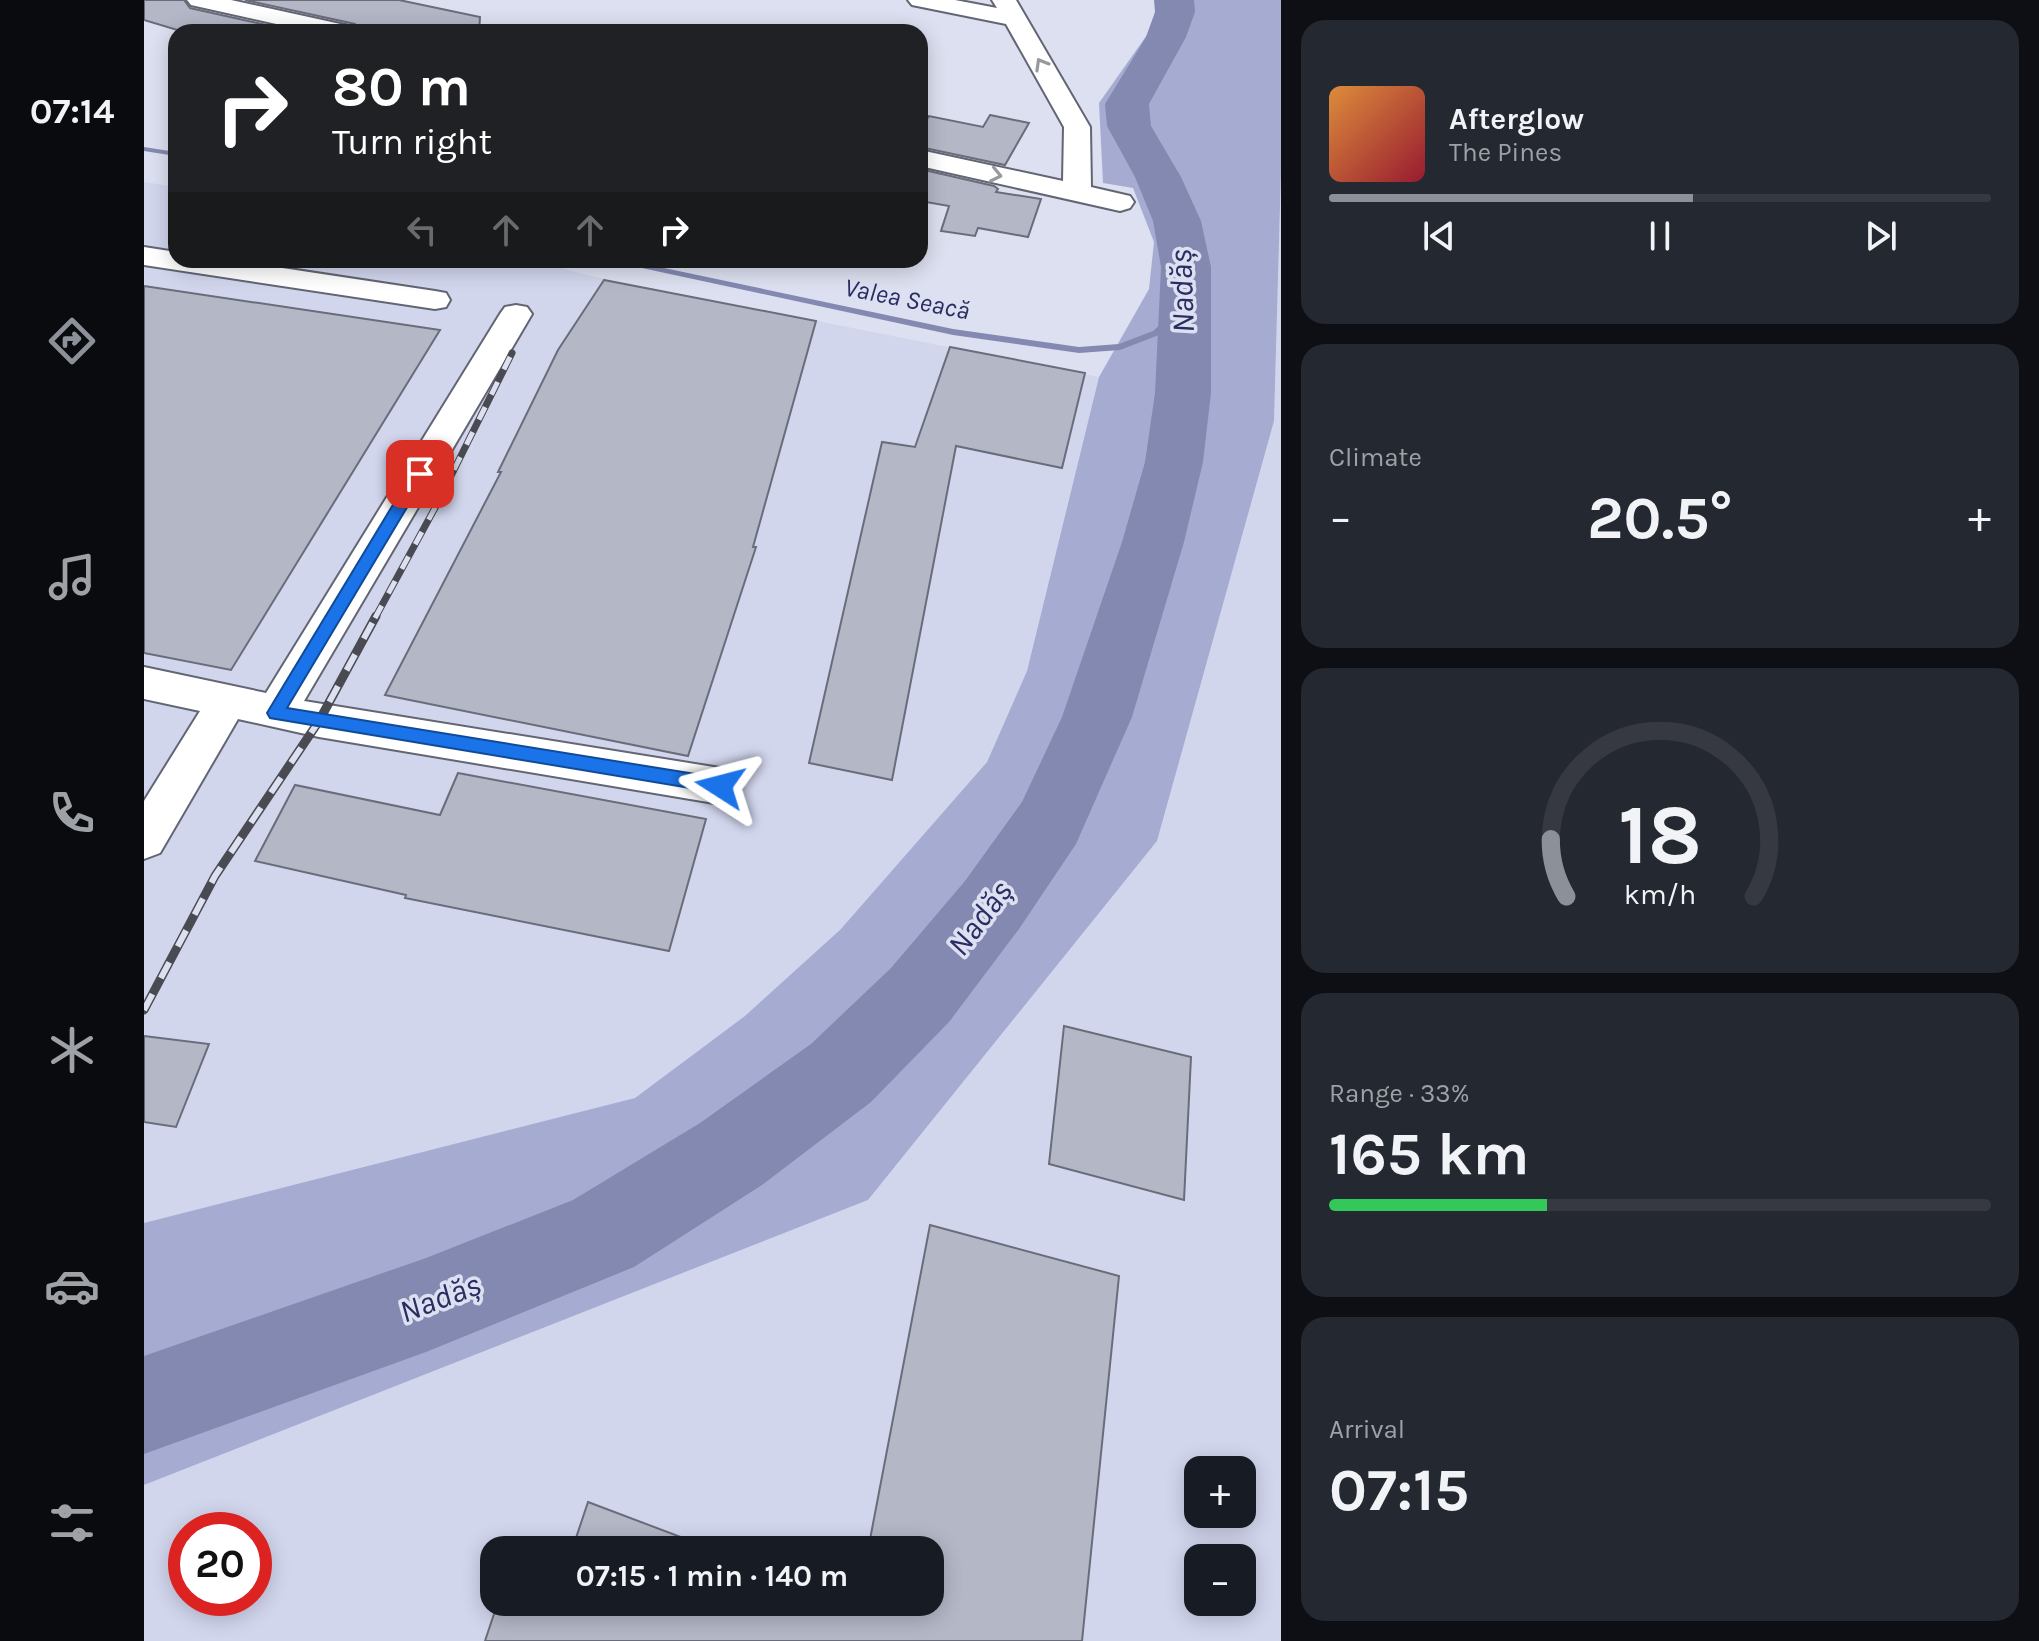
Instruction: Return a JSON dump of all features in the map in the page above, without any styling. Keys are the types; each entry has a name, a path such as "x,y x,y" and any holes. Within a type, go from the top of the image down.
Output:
{"street":[{"path":"199,0 308,24"},
{"path":"920,0 1010,10 1077,127 1077,193"},
{"path":"928,160 1120,202"},
{"path":"144,256 168,260"},
{"path":"223,268 435,300"},
{"path":"276,713 516,314"},
{"path":"144,683 276,713 720,786"},
{"path":"144,840 228,700"}],"shaded area":[{"path":"1161,0 1281,0 1281,171 1274,421 1157,841 868,1200 144,1485 144,1223 635,1098 745,1016 840,930 987,762 1027,671 1099,377 1149,289 1154,242 1133,188 1103,183 1099,103 1161,15"},
{"path":"1281,171 1281,1641 144,1641 144,1485 868,1200 1157,841 1274,421"},
{"path":"144,182 168,186 168,268 561,268 1099,377 1027,671 987,762 840,930 762,1005 635,1098 144,1232"}],"building":[{"path":"144,0 184,0 190,8 262,24 168,24 168,27 144,20"},
{"path":"245,0 399,0 480,17 480,24 355,24"},
{"path":"990,115 1029,123 1005,165 928,149 929,116 983,127"},
{"path":"928,171 994,186 998,189 996,192 1041,199 1028,237 978,228 975,236 941,231 949,206 928,202"},
{"path":"604,280 816,321 753,547 756,547 688,756 385,695 501,472 498,472 558,350"},
{"path":"144,286 440,330 231,670 144,653"},
{"path":"950,347 1085,373 1062,468 956,446 892,780 809,763 882,442 915,447"},
{"path":"458,773 706,819 669,951 405,898 406,895 255,861 295,785 440,815"},
{"path":"1064,1026 1191,1057 1184,1200 1049,1164"},
{"path":"144,1036 209,1044 176,1127 144,1122"},
{"path":"930,1225 1119,1276 1082,1641 485,1641 493,1616 944,1616 944,1536 871,1536"},
{"path":"588,1502 678,1536 577,1536"}],"waterway":[{"name":"Nadăș","path":"144,1405 426,1305 602,1235 731,1154 841,1073 920,995 992,905 1050,822 1097,717 1153,542 1174,462 1183,393 1186,267 1177,221 1158,177 1129,126 1127,104 1166,37 1175,12 1174,0"},
{"name":"Valea Seacă","path":"144,149 168,153"},
{"name":"Valea Seacă","path":"652,268 953,332 1079,350 1120,347 1156,333 1183,309"}],"railway":[{"path":"375,618 436,506 512,353"},
{"path":"144,1010 215,876 319,721 376,616"}],"route":[{"path":"420,474 276,713 720,786"}]}
